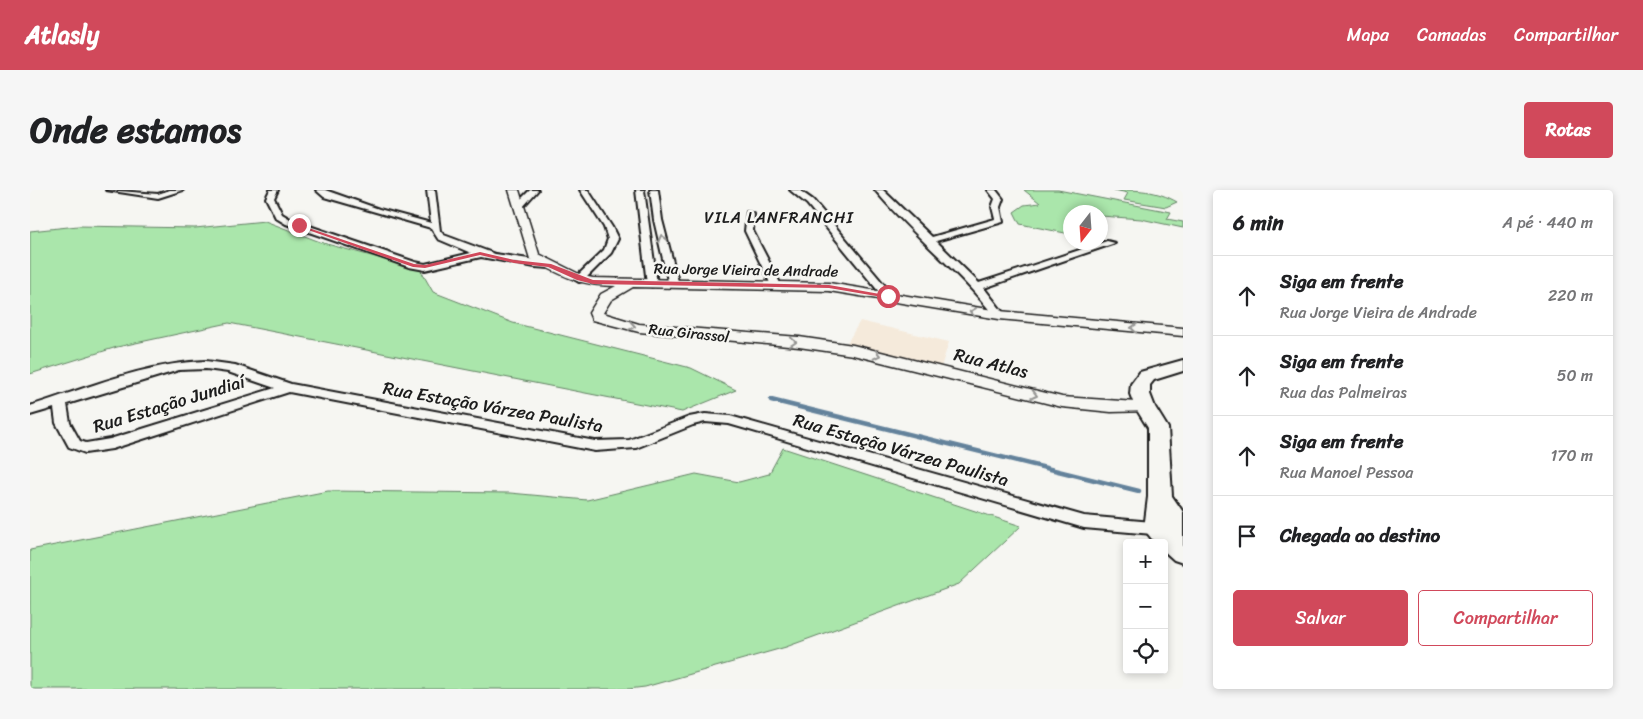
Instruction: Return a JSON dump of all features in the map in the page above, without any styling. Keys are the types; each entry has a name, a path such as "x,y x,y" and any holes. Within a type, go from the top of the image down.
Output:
{"main road":[{"path":"1183,364 1147,376 1140,384 1140,394 1145,407 1158,428 1160,498 1156,529 1183,554"},
{"path":"1160,498 1182,530"}],"street":[{"path":"110,190 158,196 179,190"},
{"path":"274,190 270,198 279,216 289,222 413,265 425,266 480,254"},
{"path":"320,190 327,195 376,211 436,227"},
{"path":"431,190 436,232 441,237 480,254 514,262 549,265"},
{"name":"Rua Jorge Vieira de Andrade","path":"514,190 534,256 579,279 600,283 829,287 999,315 1183,332"},
{"path":"519,206 534,190"},
{"path":"579,279 608,251 613,239 608,227 584,190"},
{"path":"640,190 652,284"},
{"path":"654,190 658,220 674,285"},
{"path":"794,190 810,202 888,296"},
{"path":"879,190 928,241 978,287 999,315"},
{"path":"928,241 1000,220 996,207 999,199 992,190"},
{"path":"750,214 749,230 776,286"},
{"path":"643,221 658,220"},
{"path":"978,287 1110,243"},
{"name":"Rua Girassol","path":"579,279 592,289 599,305 596,314 598,317 639,328 829,346"},
{"path":"599,305 613,292 632,284"},
{"name":"Rua Atlas","path":"829,346 897,360 1062,402 1111,407 1145,407"},
{"name":"Rua Estação Várzea Paulista","path":"30,412 143,375 179,366 206,365 230,368 288,388 595,446 631,444 689,421 705,418 730,420 1084,522 1182,530"},
{"name":"Rua Estação Jundiaí","path":"60,403 63,423 74,444 85,448 112,444 288,388"}],"shaded area":[{"path":"860,321 949,342 941,367 847,343"}],"green space":[{"path":"1024,190 1058,190 1171,212 1167,219 1183,222 1183,228 1141,219 1108,217 1108,205 1063,205 1063,233 1020,224 1014,212 1024,205 1040,203"},
{"path":"1114,190 1154,193 1177,202 1166,207 1124,200 1128,193"},
{"path":"265,221 323,243 420,269 433,292 513,323 691,368 736,390 682,412 229,323 117,347 30,374 30,231 78,226 195,228"},
{"path":"783,448 1021,526 959,584 786,647 645,687 628,689 30,689 30,550 328,491 510,493 587,500 696,474 739,482 769,474"}],"waterway":[{"path":"771,400 1139,491"}],"district":[{"name":"VILA LANFRANCHI","path":"779,217"}],"route":[{"path":"299,225 413,265 425,266 480,254 514,262 549,265 579,279 593,282 829,287 888,296"}]}
